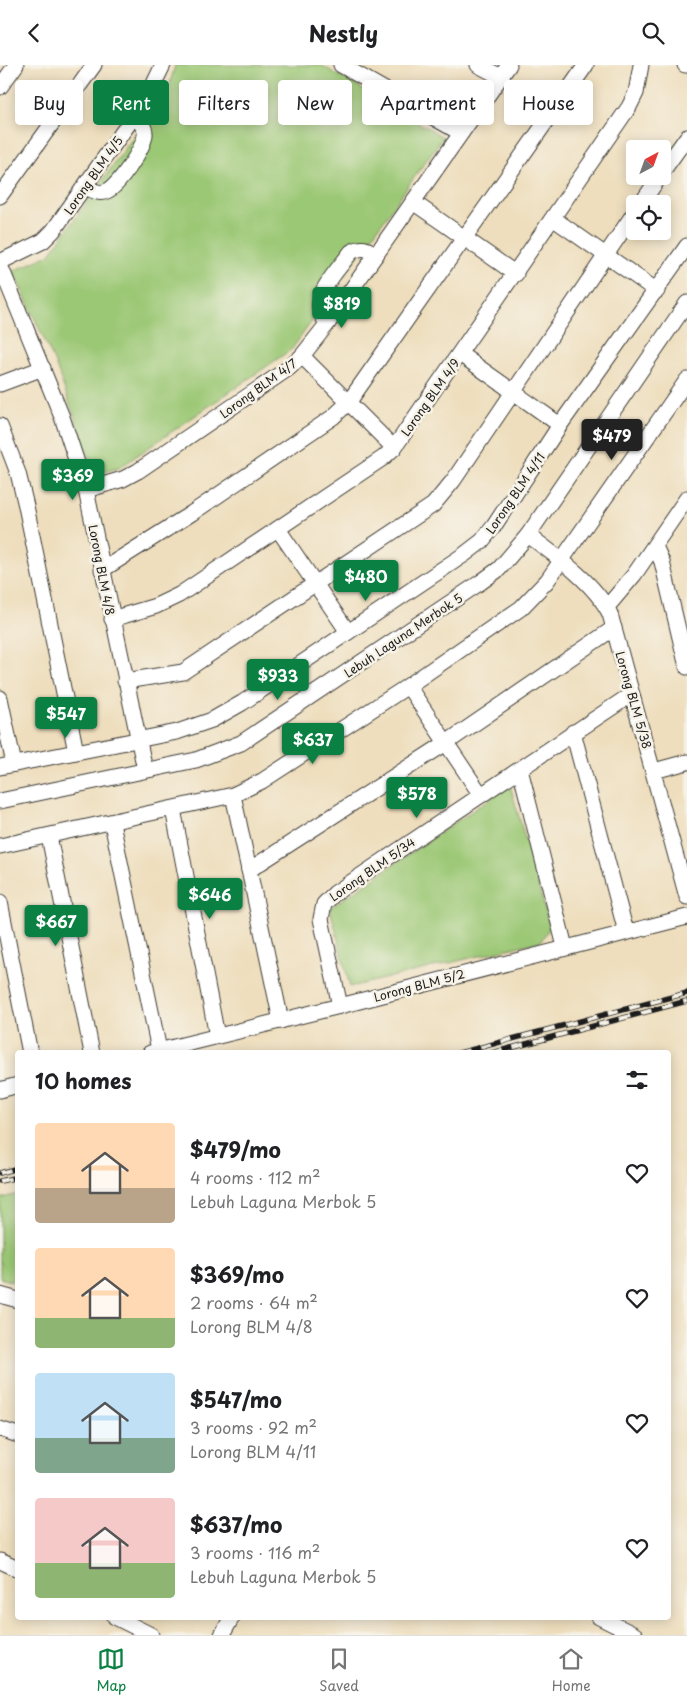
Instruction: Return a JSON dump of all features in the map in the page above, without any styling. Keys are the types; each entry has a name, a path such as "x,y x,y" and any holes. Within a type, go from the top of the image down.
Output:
{"street":[{"path":"0,87 16,65"},
{"path":"0,196 94,65"},
{"name":"Lorong BLM 4/5","path":"156,80 163,65"},
{"path":"342,65 461,133"},
{"path":"478,65 505,71"},
{"path":"102,570 192,513 333,417 348,403 586,65"},
{"name":"Lorong BLM 4/9","path":"112,619 149,609 179,595 383,458 394,448 554,219 629,107 636,93 641,65"},
{"name":"Lorong BLM 4/7","path":"86,490 123,479 138,471 289,368 302,356 328,323 505,71"},
{"name":"Lorong BLM 4/5","path":"0,263 43,241 128,125"},
{"path":"85,186 97,192 107,191 117,184 143,145 146,134 142,125"},
{"path":"671,159 687,137"},
{"path":"413,203 516,274"},
{"path":"554,219 657,291"},
{"path":"125,681 183,671 433,505 453,481 626,225"},
{"name":"Lorong BLM 4/11","path":"7,765 177,732 212,720 242,703 482,541 494,526 560,425 657,291 687,246"},
{"path":"328,323 321,317 318,307 319,297 351,252 358,248 366,248 376,255"},
{"name":"Lorong BLM 4/8","path":"0,263 43,368 86,490 145,770"},
{"name":"Lebuh Laguna Merbok 5","path":"0,801 196,761 241,743 499,569 528,535 687,303"},
{"path":"460,354 560,425"},
{"path":"302,356 394,448"},
{"path":"0,384 43,368"},
{"path":"0,846 233,795 262,781 408,686 521,608 547,581 687,380"},
{"path":"0,426 18,473 26,506 76,752"},
{"path":"607,607 655,546 687,498"},
{"path":"278,529 348,632"},
{"name":"Lorong BLM 5/38","path":"528,535 561,560 607,607 654,771 687,897"},
{"path":"655,546 662,562 687,667"},
{"path":"249,870 446,743 614,628"},
{"path":"408,686 480,795"},
{"name":"Lorong BLM 5/34","path":"340,1006 321,919 324,904 335,893 632,694"},
{"path":"0,698 7,765"},
{"path":"574,732 626,932"},
{"path":"654,771 687,762"},
{"path":"520,769 565,947"},
{"path":"233,795 281,1021"},
{"path":"173,809 218,1036"},
{"path":"112,823 154,1050"},
{"path":"48,836 91,1050"},
{"path":"0,902 29,1050"},
{"name":"Lorong BLM 5/2","path":"158,1050 281,1021 687,917"},
{"path":"0,1090 15,1086"},
{"path":"0,1295 15,1300"},
{"path":"0,1429 15,1434"},
{"path":"0,1561 15,1568"},
{"path":"121,1620 151,1635"},
{"path":"222,1635 230,1620"},
{"path":"604,1620 635,1635"}],"green space":[{"path":"175,65 321,65 346,80 278,80 278,125 352,125 352,83 362,89 362,125 423,125 443,137 292,349 119,468 95,474 55,363 13,271 49,255 142,125 169,125 169,87"},
{"path":"510,785 550,927 541,941 350,987 330,908"},
{"path":"15,1195 15,1282 0,1278 0,1199"}],"railway":[{"path":"470,1050 687,993"},
{"path":"503,1050 687,1001"},
{"path":"0,1173 15,1169"},
{"path":"0,1181 15,1178"}]}
